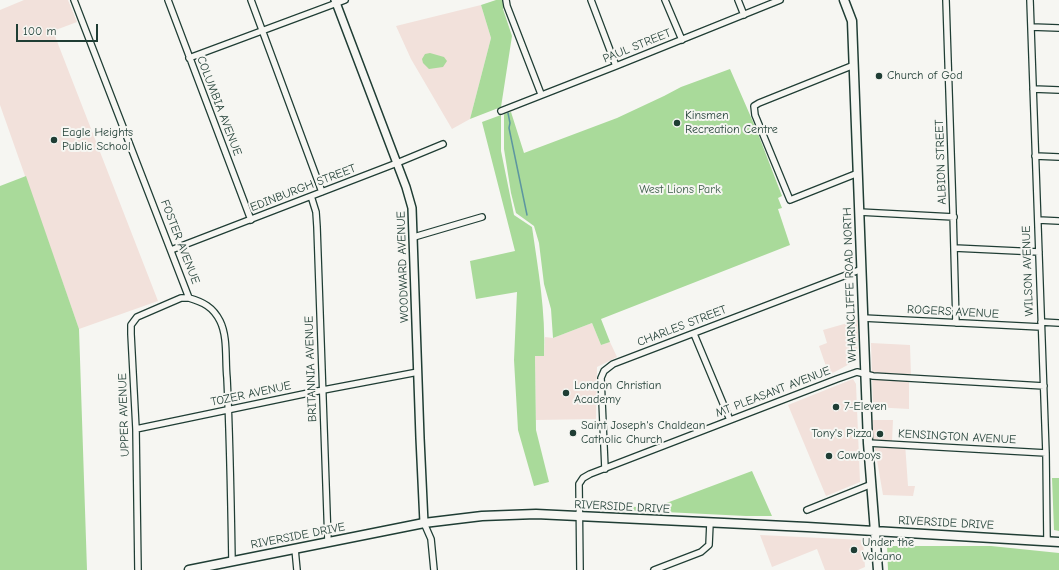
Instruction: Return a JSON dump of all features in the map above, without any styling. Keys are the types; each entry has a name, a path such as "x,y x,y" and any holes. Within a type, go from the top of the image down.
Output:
{"main road":[{"name":"WHARNCLIFFE ROAD NORTH","path":"844,0 852,21 868,443 876,531 877,570"},
{"name":"RIVERSIDE DRIVE","path":"189,570 424,523 482,516 536,514 876,531 1059,542"}],"street":[{"name":"FOSTER AVENUE","path":"74,0 189,298 201,301 211,308 220,321 225,338 232,561"},
{"name":"COLUMBIA AVENUE","path":"168,0 251,220"},
{"path":"251,0 322,192"},
{"path":"190,58 344,0"},
{"path":"506,0 541,94"},
{"path":"591,0 616,66"},
{"path":"665,0 682,40"},
{"path":"738,0 744,15"},
{"name":"PAUL STREET","path":"501,111 780,0"},
{"name":"ALBION STREET","path":"946,0 954,217 956,323"},
{"name":"WILSON AVENUE","path":"1030,0 1044,386 1047,541"},
{"name":"WOODWARD AVENUE","path":"336,2 406,187 412,208 424,523"},
{"path":"1031,26 1059,28"},
{"path":"854,65 754,106 756,115 790,200 858,173"},
{"path":"1033,89 1059,90"},
{"name":"EDINBURGH STREET","path":"171,250 443,144"},
{"path":"1035,156 1059,157"},
{"name":"BRITANNIA AVENUE","path":"311,196 317,220 328,542"},
{"path":"860,212 954,217"},
{"path":"414,237 482,217"},
{"path":"1038,220 1059,221"},
{"path":"954,248 1039,252"},
{"name":"CHARLES STREET","path":"605,469 601,378 604,371 613,364 862,268"},
{"name":"UPPER AVENUE","path":"138,570 136,429 131,325 137,317 181,298 189,298"},
{"name":"ROGERS AVENUE","path":"863,318 956,323 1041,325 1059,323"},
{"path":"694,334 730,420"},
{"name":"TOZER AVENUE","path":"136,429 322,390 418,372"},
{"name":"MT PLEASANT AVENUE","path":"580,570 579,484 583,478 605,469 857,372 873,376 1044,386"},
{"name":"KENSINGTON AVENUE","path":"868,443 1046,453"},
{"path":"807,510 872,484"},
{"path":"424,523 431,539 434,570"},
{"path":"654,570 701,552 709,545 710,523"},
{"path":"294,549 297,570"}],"shaded area":[{"name":"Eagle Heights Public School","path":"24,0 68,0 77,22 53,31 158,301 79,329 0,105 0,10"},
{"path":"481,5 491,38 470,119 452,129 411,59 396,26"},
{"path":"858,320 857,360 829,375 819,346 827,343 823,330"},
{"name":"London Christian Academy","path":"592,323 601,345 610,342 617,357 597,367 596,419 536,420 535,356 544,355 545,337 553,338"},
{"path":"871,343 910,345 911,376 909,381 909,409 873,407"},
{"path":"853,379 856,384 860,482 826,496 788,405"},
{"path":"872,420 893,420 892,442 905,443 908,486 915,486 913,496 883,495 873,437"},
{"path":"760,535 863,540 865,567 858,570 825,570 817,549 772,567"}],"green space":[{"path":"496,0 506,0 503,9 512,36 501,107 470,119 491,38 481,5"},
{"path":"430,53 444,57 447,61 443,67 429,69 423,63 422,59 425,54"},
{"name":"West Lions Park","path":"730,69 757,131 782,196 778,198 782,208 778,209 790,245 601,319 610,342 601,345 592,323 553,338 551,309 544,284 539,243 534,226 516,213 511,193 504,149 504,114 511,112 524,153 617,118 681,87"},
{"path":"501,115 501,151 514,215 532,227 543,307 544,356 535,356 536,430 549,482 534,486 518,430 514,360 517,292 476,299 470,261 515,251 482,122"},
{"path":"26,176 79,329 87,570 0,570 0,186"},
{"path":"752,471 772,516 604,509 605,505 653,508"},
{"path":"1052,478 1059,478 1059,531 1054,530"},
{"path":"887,546 991,546 1059,553 1059,570 888,570"}],"waterway":[{"path":"508,113 510,123 509,128 527,215"}],"place":[{"name":"Church of God","path":"879,76"},
{"name":"Kinsmen Recreation Centre","path":"677,123"},
{"name":"Eagle Heights Public School","path":"54,140"},
{"name":"London Christian Academy","path":"566,393"},
{"name":"7-Eleven","path":"836,407"},
{"name":"Saint Joseph's Chaldean Catholic Church","path":"573,433"},
{"name":"Tony's Pizza","path":"880,434"},
{"name":"Cowboys","path":"829,456"},
{"name":"Under the Volcano","path":"854,550"}]}
